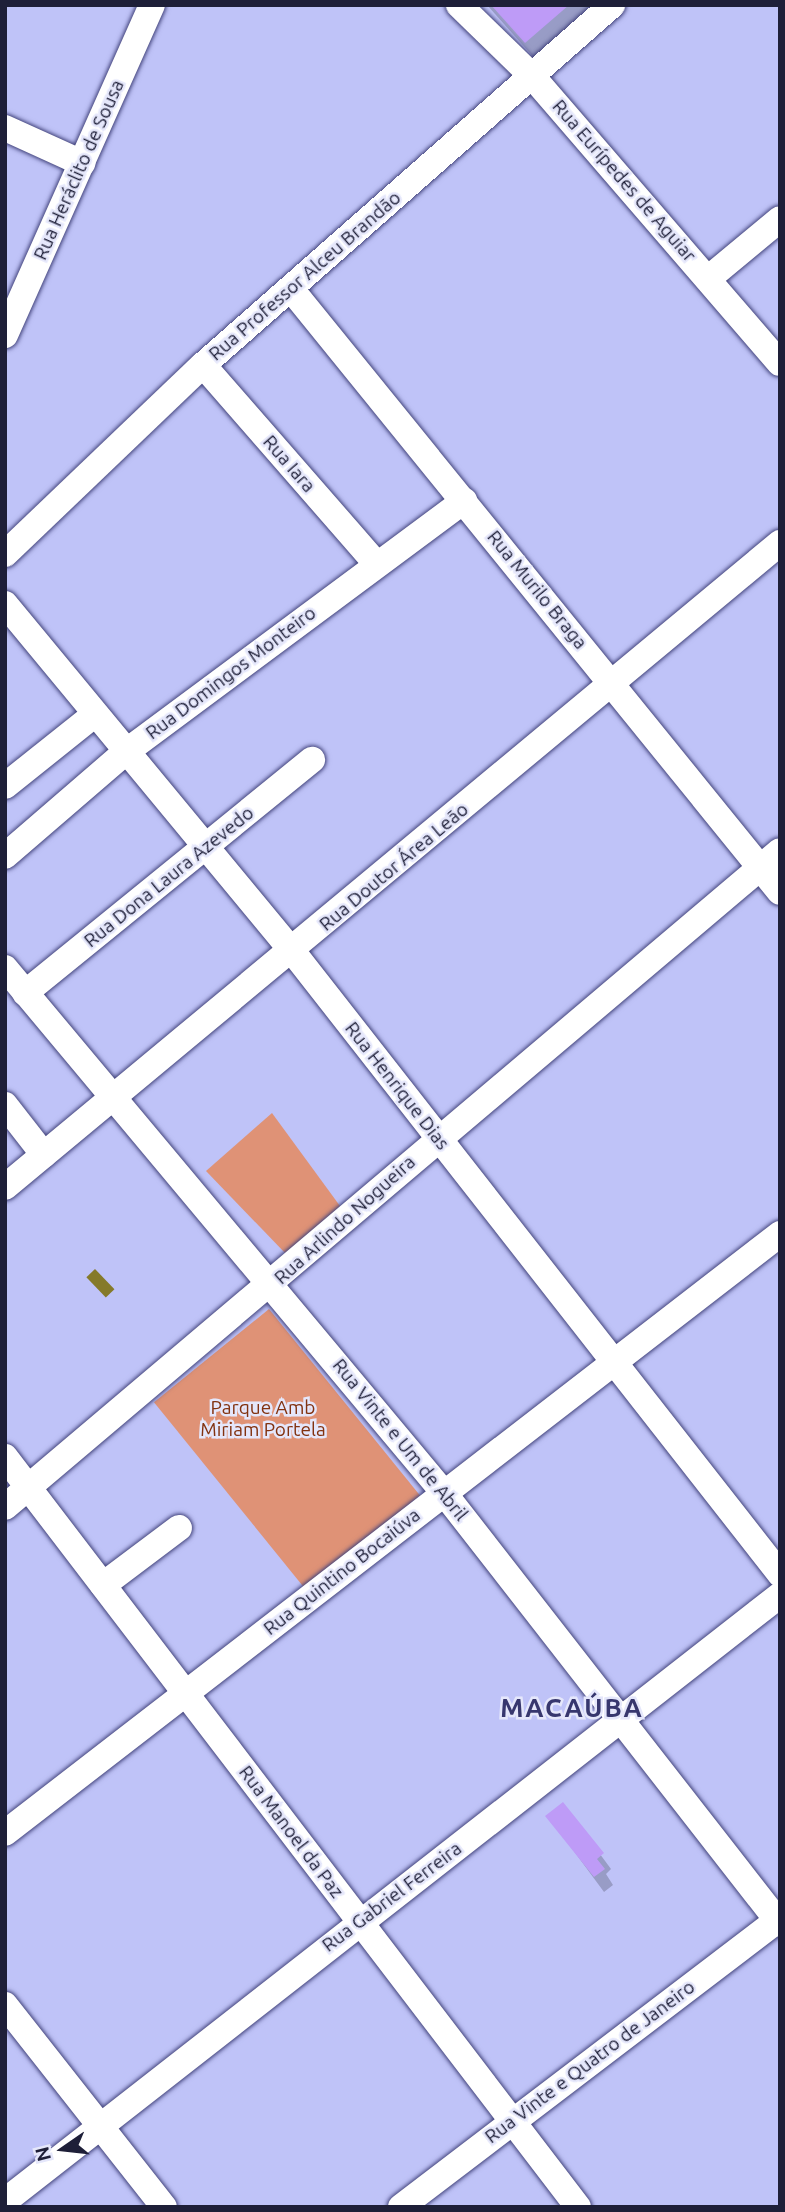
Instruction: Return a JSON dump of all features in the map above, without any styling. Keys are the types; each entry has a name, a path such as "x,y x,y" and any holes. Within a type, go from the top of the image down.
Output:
{"street":[{"name":"Rua Heráclito de Sousa","path":"5,335 152,5"},
{"name":"Rua Eurípedes de Aguiar","path":"459,5 532,76 780,363"},
{"name":"Rua Professor Alceu Brandão","path":"5,554 203,366 612,5"},
{"path":"5,128 82,163"},
{"path":"709,278 780,219"},
{"name":"Rua Murilo Braga","path":"291,289 613,683 770,859 780,892"},
{"name":"Rua Iara","path":"203,366 376,564"},
{"name":"Rua Domingos Monteiro","path":"5,856 124,754 464,500"},
{"name":"Rua Doutor Área Leão","path":"5,1187 109,1098 293,952 780,543"},
{"name":"Rua Henrique Dias","path":"5,604 124,754 209,847 293,952 609,1363 780,1574"},
{"path":"5,786 94,715"},
{"name":"Rua Dona Laura Azevedo","path":"25,993 209,847 312,760"},
{"name":"Rua Arlindo Nogueira","path":"5,1507 274,1286 437,1137 770,859"},
{"name":"Rua Vinte e Um de Abril","path":"5,968 109,1098 274,1286 444,1493 621,1724 779,1921"},
{"path":"5,1105 44,1155"},
{"name":"Rua Quintino Bocaiúva","path":"5,1833 609,1363 780,1234"},
{"name":"Rua Manoel da Paz","path":"5,1457 578,2207"},
{"path":"103,1585 179,1528"},
{"name":"Rua Gabriel Ferreira","path":"5,2201 359,1921 621,1724 780,1595"},
{"name":"Rua Vinte e Quatro de Janeiro","path":"401,2207 779,1921"},
{"path":"5,2005 164,2207"}],"green space":[{"path":"272,1113 340,1206 286,1254 206,1171"},
{"name":"Parque Amb Miriam Portela","path":"269,1309 420,1496 305,1589 154,1402"}],"shaded area":[{"path":"95,1269 114,1289 106,1297 86,1277"}],"building":[{"path":"491,5 569,5 525,43"},
{"path":"563,1802 604,1853 597,1859 605,1869 594,1877 545,1816"}],"district":[{"name":"MACAÚBA","path":"572,1708"}]}
